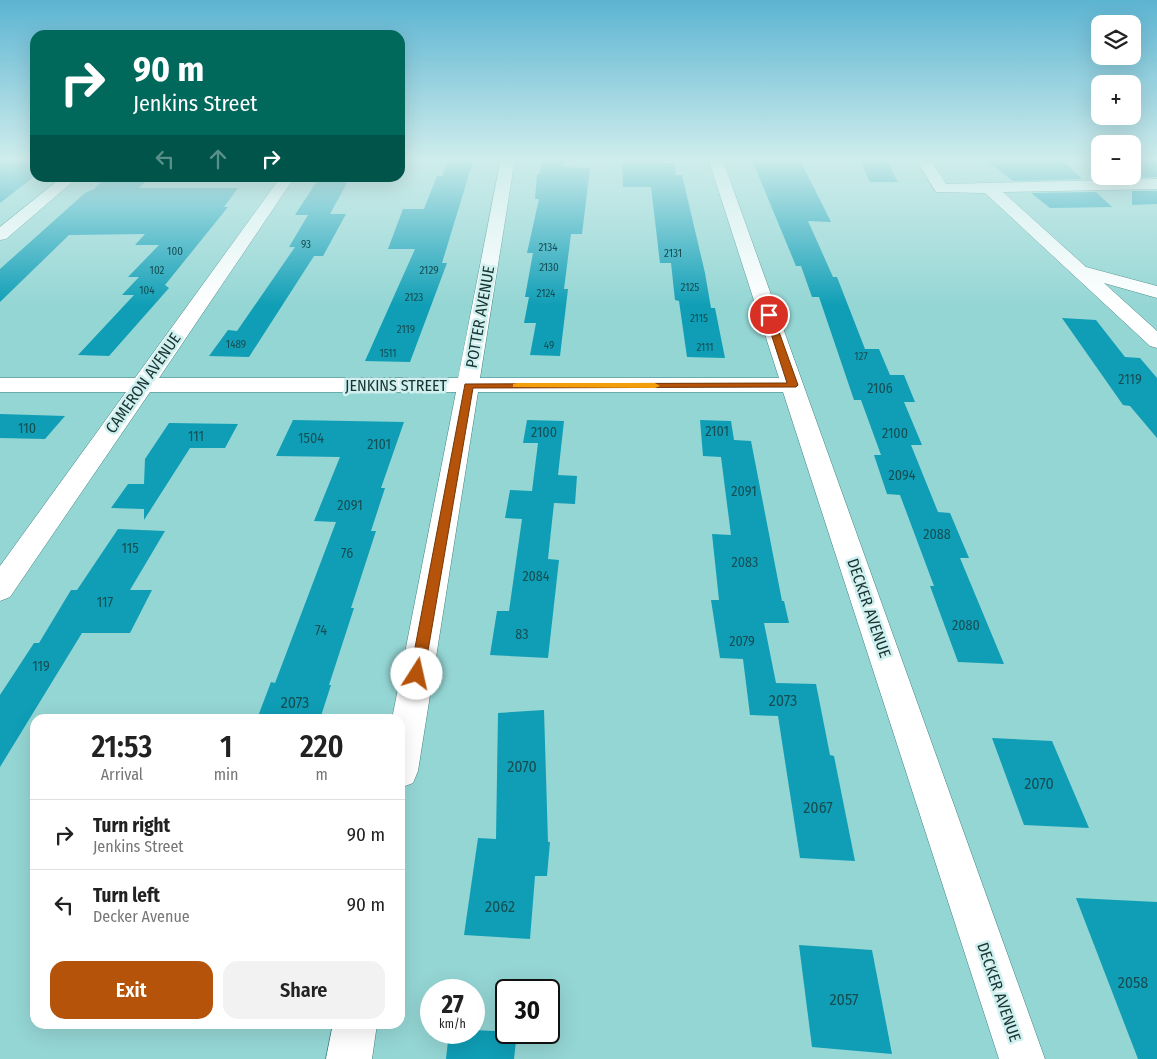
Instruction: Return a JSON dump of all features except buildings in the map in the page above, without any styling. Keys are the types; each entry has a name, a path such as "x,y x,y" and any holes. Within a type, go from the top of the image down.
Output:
{"street":[{"path":"0,235 34,207"},
{"name":"CAMERON AVENUE","path":"0,589 266,207"},
{"name":"POTTER AVENUE","path":"405,743 499,207"},
{"name":"DECKER AVENUE","path":"732,207 1022,1059"},
{"path":"1010,207 1157,342"},
{"path":"1080,271 1157,292"},
{"name":"JENKINS STREET","path":"0,385 793,385"},
{"path":"349,1059 354,1029"}],"slow traffic":[{"path":"517,386 655,386"}],"route":[{"path":"417,674 468,386 793,385 769,315"}]}
